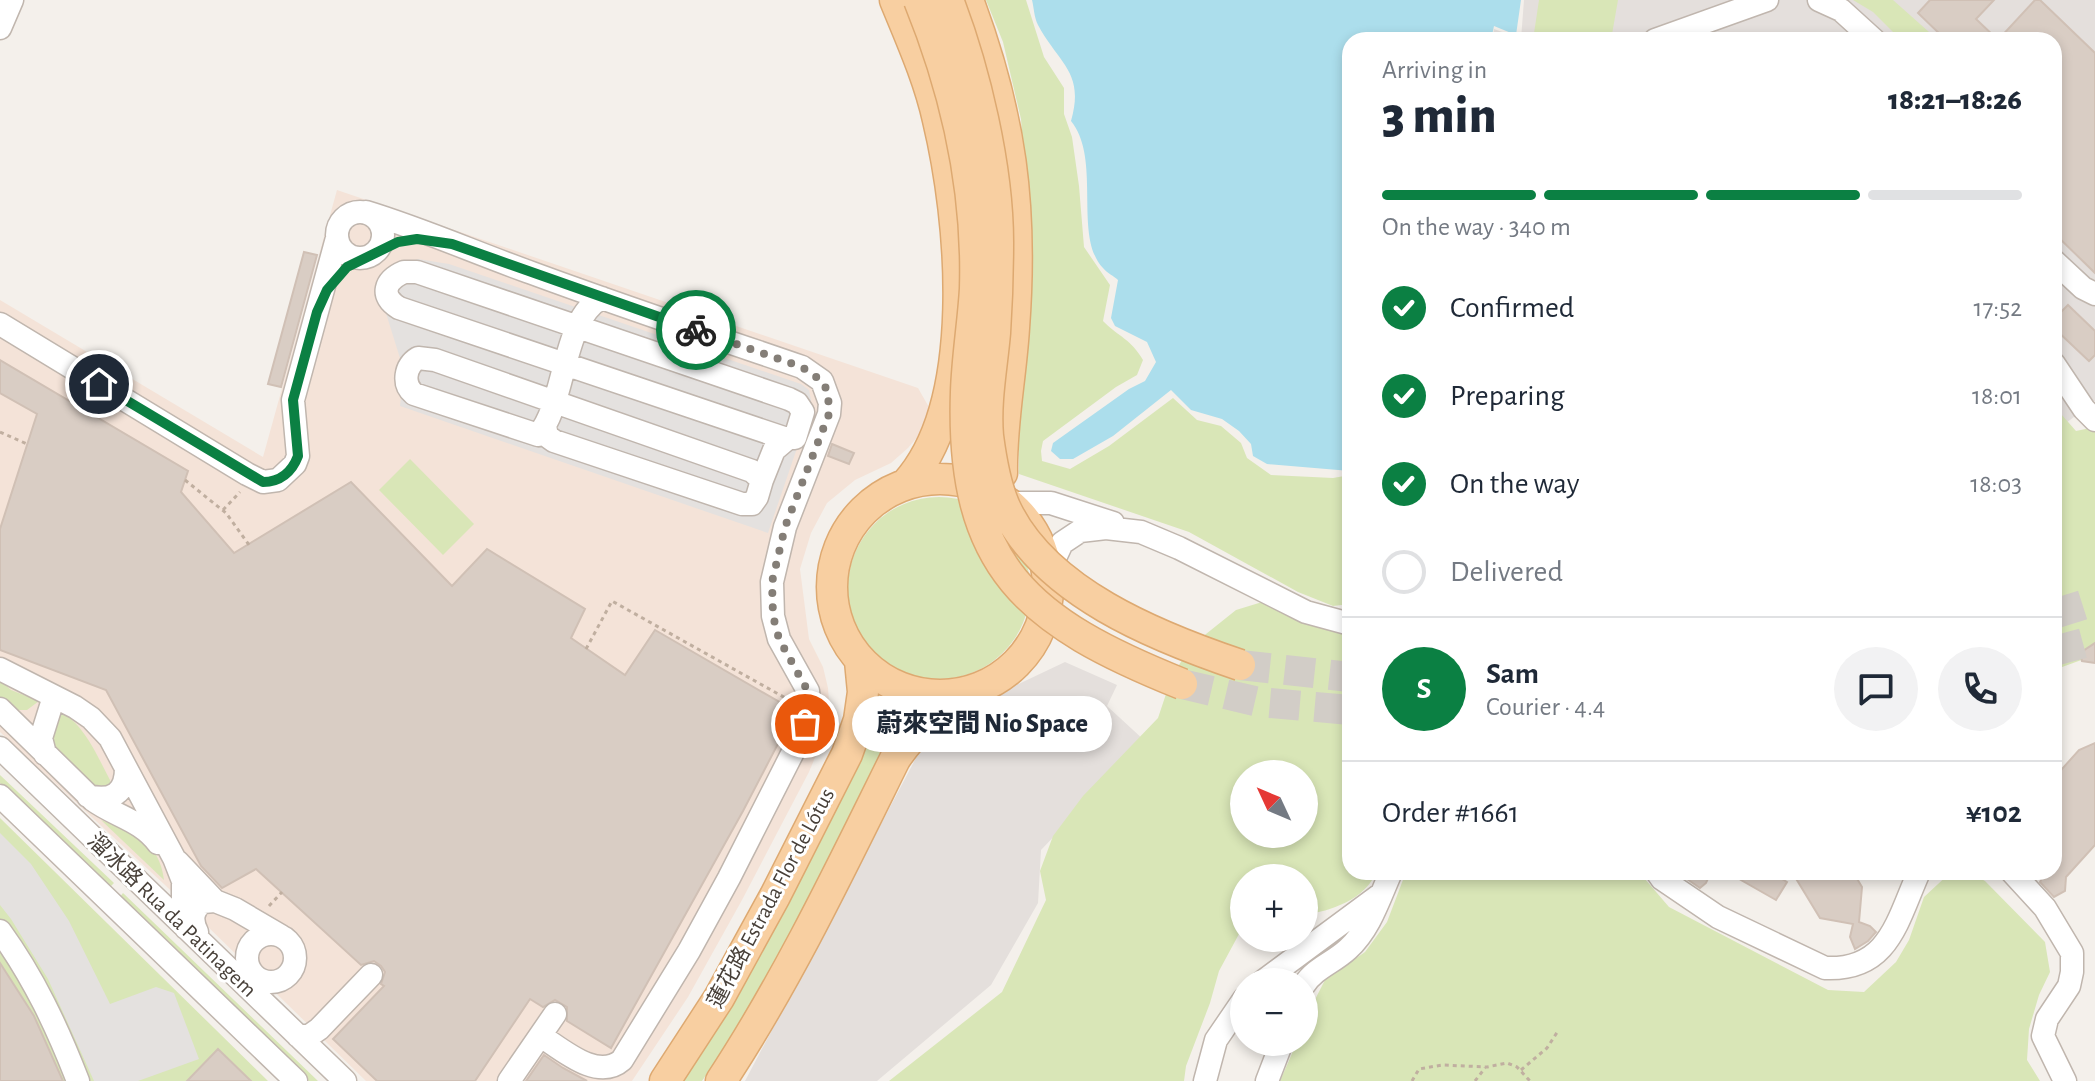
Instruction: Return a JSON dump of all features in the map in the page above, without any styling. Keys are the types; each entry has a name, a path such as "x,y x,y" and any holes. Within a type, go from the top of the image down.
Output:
{"main road":[{"path":"895,0 938,118 958,245 954,359 947,397 930,450 906,484"},
{"path":"919,0 936,43 969,179 975,290 966,421 972,494 983,530 1010,577 1066,627 1135,665 1182,684"},
{"path":"948,0 964,40 986,136 993,185 998,263 988,434 994,473 1004,505 1033,547 1057,573 1086,594 1142,627 1240,665"},
{"path":"968,0 987,50 1004,112 1015,184 1018,256 1002,450 1002,479 1008,503"},
{"path":"960,480 988,490 1008,503 1036,538 1044,554 1048,599 1036,635 1021,659 996,680 962,694 946,696 905,690 883,680 860,661 841,633 832,601 833,568 844,536 865,510 892,490 906,484 960,480"},
{"name":"蓮花路 Estrada Flor de Lótus","path":"665,1081 733,973 847,754 859,720 863,692 860,661"},
{"name":"蓮花路 Estrada Flor de Lótus","path":"721,1081 744,1046 821,907 907,740 962,694"}],"street":[{"path":"0,28 12,0"},
{"path":"1670,32 1714,9 1767,0"},
{"path":"1819,0 1853,19 1866,32"},
{"path":"0,324 263,482 278,480 295,464 298,445 293,400 340,223 345,217 358,212 416,228 574,288 802,367 822,381 828,392 829,414 785,527 772,582 773,616 779,639 808,691 810,712 794,750 689,951 622,1060 609,1070 596,1071 541,1036"},
{"path":"366,212 378,220 382,241 369,255"},
{"path":"337,238 346,253 369,255"},
{"path":"317,312 338,275 369,255 407,240 452,244"},
{"path":"2062,268 2083,288 2095,294"},
{"path":"404,272 417,272 580,320 797,403 803,412 795,438 787,439 566,364 399,308 390,302 386,294 387,283 404,272"},
{"path":"574,288 582,300 580,320 566,364 553,401 545,426 538,435 414,394 406,382 407,370 413,361 425,358 553,401 752,471 762,480"},
{"path":"580,320 591,304 602,298"},
{"path":"2062,376 2095,420"},
{"path":"545,426 547,436 554,441 742,504 755,501 774,450 787,439"},
{"path":"1008,503 1051,503 1141,532 1306,612 1342,622"},
{"path":"1048,573 1062,543 1080,531 1106,528 1141,532"},
{"path":"0,669 62,699 91,718 110,738 174,858 183,881 186,928"},
{"path":"4,713 24,720 51,706 41,738 45,754"},
{"path":"4,713 88,796 106,809 139,824 158,842 177,887 172,900 158,900"},
{"name":"溜冰路 Rua da Patinagem","path":"3,758 204,945 309,1033 315,1053 345,1081"},
{"path":"88,796 106,798 118,793 125,783 126,768"},
{"name":"溜冰路 Rua da Patinagem","path":"0,796 296,1081"},
{"path":"174,858 243,928 249,949"},
{"path":"1318,970 1348,950 1361,936 1387,880"},
{"path":"1663,880 1718,917 1825,968 1843,969 1860,965 1889,940 1915,880"},
{"path":"2019,880 2045,908 2072,953 2069,986 2047,1019 2043,1036 2065,1081"},
{"path":"1281,968 1381,894"},
{"path":"204,945 195,929 194,912 203,902 215,901 245,914 281,936 295,953 293,968 281,979 266,981 252,972 247,957 249,949 253,942 266,934 281,936"},
{"path":"0,931 21,960 56,1024 78,1081"},
{"path":"309,1033 371,975"},
{"path":"509,1081 555,1014"},
{"path":"1205,1081 1216,1040 1230,1020"},
{"path":"1267,1081 1277,1056"}],"path":[{"path":"0,432 27,444"},
{"path":"223,510 253,477"},
{"path":"185,480 223,510 249,545"},
{"path":"586,649 612,601 810,712"},
{"path":"1521,1070 1547,1048 1558,1031"},
{"path":"1412,1081 1419,1069 1432,1066 1487,1067 1507,1063 1521,1070 1530,1081"},
{"path":"1475,1081 1487,1067"}],"shaded area":[{"path":"1524,0 2095,0 2095,401 2066,423 2062,417 2062,32 1522,32"},
{"path":"337,190 918,388 930,409 920,434 908,448 891,463 855,480 827,503 811,533 800,569 809,639 823,667 828,688 830,714 826,731 809,772 742,900 688,997 632,1081 366,1081 165,885 0,732 0,300 263,457"},
{"path":"418,259 449,264 801,384 809,390 809,413 768,533 400,406 404,371 380,294 408,263"},
{"path":"1065,662 1117,685 1107,706 1145,741 1041,850 1038,903 991,985 877,1081 745,1081 934,724"},
{"path":"0,833 31,864 69,921 110,1004 156,987 174,993 199,1059 138,1081 94,1081 48,979 0,905"}],"green space":[{"path":"986,0 1026,0 1044,57 1064,88 1064,114 1072,137 1084,247 1110,285 1103,321 1129,342 1143,360 1137,375 1043,441 1042,461 1070,469 1109,446 1173,398 1197,420 1221,426 1241,443 1247,458 1271,475 1342,476 1342,605 1333,606 1298,592 1189,532 1019,474 1025,355 1027,203 1021,119 1003,42"},
{"path":"1539,0 1618,0 1612,32 1534,32"},
{"path":"1853,0 1893,0 1929,32 1893,32 1873,12"},
{"path":"2062,415 2076,431 2095,427 2095,655 2062,667"},
{"path":"410,459 474,524 443,555 379,490"},
{"path":"939,497 974,504 990,512 1003,524 1015,537 1023,553 1030,588 1023,623 1015,639 1003,652 990,664 974,672 939,679 904,672 888,664 875,652 863,639 855,623 848,588 855,553 863,537 875,524 888,512 904,504"},
{"path":"1272,599 1342,629 1342,880 1371,881 1346,902 1318,912 1318,864 1230,864 1230,951 1219,971 1186,1066 1184,1081 889,1081 1002,992 1046,900 1040,871 1053,836 1083,796 1158,718 1172,676 1191,646 1236,610"},
{"path":"0,680 11,690 39,701 27,710 15,710 0,698"},
{"path":"877,691 899,709 899,717 806,907 742,1022 702,1081 681,1081 828,824 872,735"},
{"path":"57,708 75,723 88,740 111,787 95,789 51,745"},
{"path":"0,775 114,883 109,888 0,783"},
{"path":"0,818 268,1081 0,1081"},
{"path":"101,820 143,840 157,856 164,880"},
{"path":"1403,880 1646,880 1669,907 1828,990 1864,992 1896,962 1909,940 1924,897 1942,880 1983,880 2045,942 2050,972 2029,1029 2027,1060 2040,1081 1280,1081 1291,1056 1318,1056 1318,994 1325,980 1365,952 1387,922"},
{"path":"123,893 318,1081 309,1081 119,898"}],"water":[{"path":"1032,0 1521,0 1516,32 1494,26 1493,32 1342,32 1342,470 1267,464 1253,456 1251,444 1239,431 1222,419 1191,410 1171,390 1113,436 1073,459 1060,459 1051,451 1053,443 1145,381 1156,362 1147,342 1115,326 1111,318 1118,280 1103,268 1094,254 1090,237 1085,156 1080,137 1071,121 1075,91 1072,79 1035,16"}],"building":[{"path":"1930,0 1994,0 1976,19 1990,32 1938,32 1918,13"},
{"path":"2035,0 2040,0 2095,53 2095,273 2062,241 2062,32 2005,32"},
{"path":"304,252 317,255 281,387 268,384"},
{"path":"2068,305 2095,331 2095,355 2089,361 2062,336 2062,311"},
{"path":"0,360 188,471 181,492 234,553 351,482 452,586 487,549 585,609 571,638 625,675 655,630 795,711 611,1048 567,1021 567,1007 555,1000 543,1007 530,999 475,1081 377,1081 333,1039 384,986 381,984 385,972 381,966 374,961 361,965 256,869 222,888 201,866 106,690 0,650 0,529 37,414 0,393"},
{"path":"832,444 854,453 849,464 828,456"},
{"path":"2095,643 2095,663 2082,661 2080,653"},
{"path":"2095,743 2095,845 2066,877 2065,891 2054,897 2040,882 2062,880 2062,769 2079,750"},
{"path":"1688,880 1707,880 1700,888"},
{"path":"1741,880 1784,880 1787,882 1776,900"},
{"path":"1797,880 1858,880 1862,887 1859,922 1876,932 1855,949 1850,937 1853,924 1820,918"},
{"path":"0,963 34,1016 63,1081 0,1081"},
{"path":"218,1049 251,1081 187,1081"},
{"path":"544,1055 563,1068 587,1081 526,1081"}],"tunnel":[{"path":"2062,611 2095,601"},
{"path":"2062,649 2095,640"},
{"path":"1240,665 1342,676"},
{"path":"1182,684 1259,702 1342,709"}],"way so far":[{"path":"696,330 802,367 822,381 828,392 829,414 785,527 772,582 773,616 779,639 810,695 810,712 805,724"}],"place":[{"name":"蔚來空間 Nio Space","path":"805,724"}],"route":[{"path":"99,384 247,474 263,482 278,480 295,464 298,456 293,400 317,312 327,290 338,275 364,257 398,242 417,239 452,244 696,330"}]}
